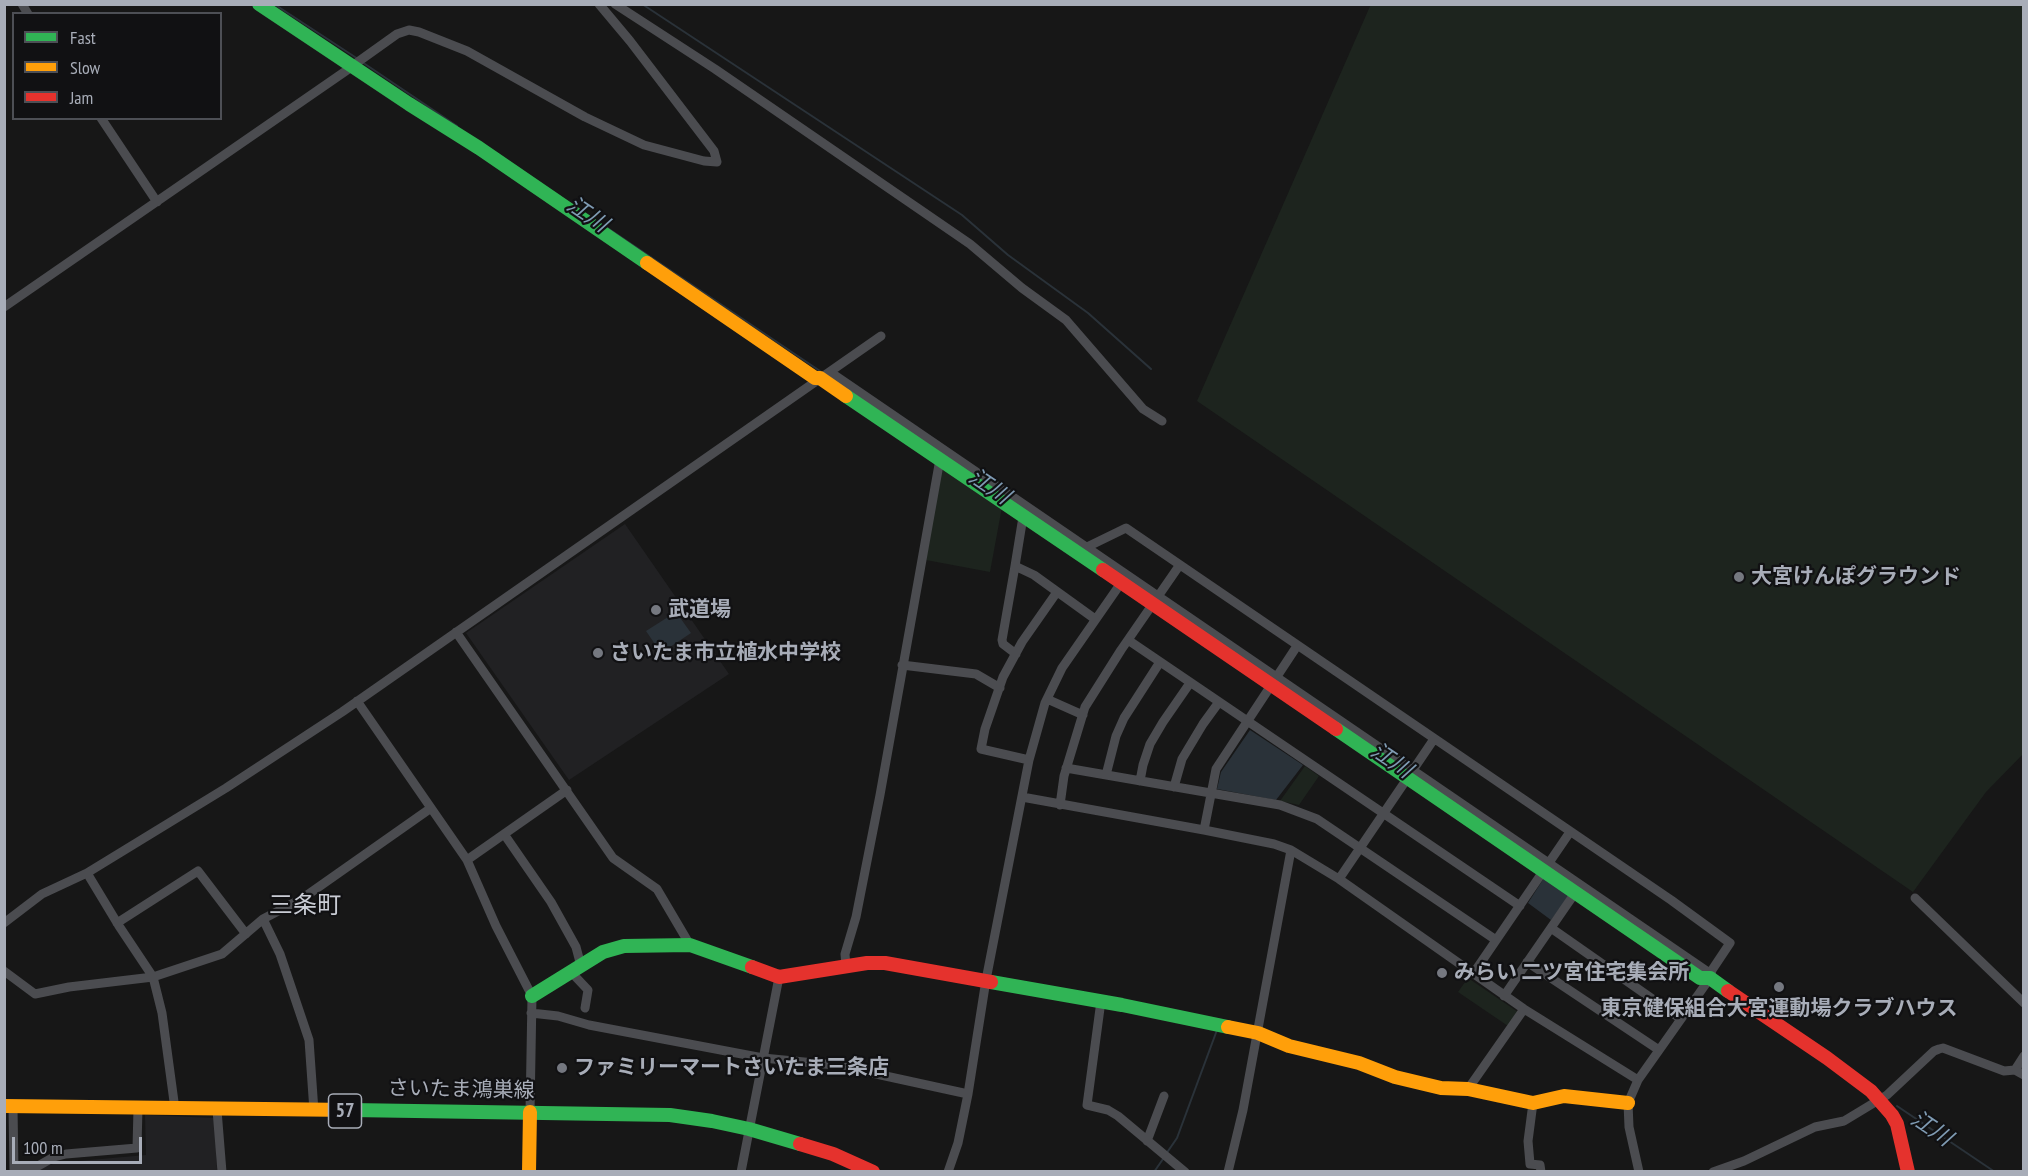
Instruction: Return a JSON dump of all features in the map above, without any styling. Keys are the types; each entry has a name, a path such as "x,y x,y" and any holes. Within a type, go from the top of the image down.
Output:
{"street":[{"path":"259,4 358,62 815,378 825,375"},
{"path":"4,307 397,34 409,30 467,51 585,117 644,145 704,161 717,162 714,151 630,41 598,4"},
{"path":"615,4 715,69 970,244 1022,288 1066,320 1143,409 1162,421"},
{"path":"101,120 158,202"},
{"path":"4,923 42,894 87,873 226,788 357,701 881,336"},
{"path":"825,375 940,459 1087,547 1124,579"},
{"path":"825,375 1547,867 1700,978 1711,976 1865,1085 1880,1099 1897,1124 1908,1172"},
{"path":"846,967 845,954 856,917 880,795 940,459"},
{"path":"1016,654 1003,644 1002,640 1014,566 1028,513"},
{"path":"1087,547 1126,528 1671,900 1730,943 1711,976 1638,1080 1628,1104 1629,1126 1639,1172"},
{"path":"1014,566 1034,575 1095,620"},
{"path":"1060,805 1066,768 1085,707 1179,566"},
{"path":"948,1172 958,1143 968,1094 986,980 1029,760 1047,699 1062,668 1124,579"},
{"path":"1029,760 981,749 985,729 1000,688 1016,654 1057,592"},
{"path":"456,632 613,858 657,889 690,945"},
{"path":"1128,640 1520,906"},
{"path":"1204,830 1216,769 1297,646"},
{"path":"1106,775 1116,736 1124,718 1160,662"},
{"path":"902,665 976,674 1000,688"},
{"path":"1140,781 1150,744 1190,682"},
{"path":"1047,699 1083,715"},
{"path":"357,701 467,860 496,926 532,996 529,1172"},
{"path":"1174,787 1182,759 1219,702"},
{"path":"1339,879 1434,739"},
{"path":"1066,768 1280,805 1317,819 1496,940"},
{"path":"467,860 567,790"},
{"path":"1022,797 1204,830 1274,844 1291,850 1339,879 1504,996 1638,1080"},
{"path":"4,971 35,994 69,987 153,977 222,954 263,919 303,898 431,808"},
{"path":"1473,974 1570,832"},
{"path":"504,834 551,902 576,947 576,969 588,990 585,1008"},
{"path":"1228,1172 1244,1110 1291,850"},
{"path":"117,923 198,871 246,934"},
{"path":"87,873 153,977 162,1013 174,1108"},
{"path":"1504,996 1578,889"},
{"path":"1915,898 2024,1003"},
{"path":"263,919 280,954 307,1032 314,1111"},
{"path":"1551,928 1681,1019"},
{"path":"532,996 603,952 624,946 690,945 779,977 867,963 885,963 1101,1001 1258,1033 1289,1046 1359,1063 1395,1077 1440,1088 1468,1089 1533,1103 1564,1096 1628,1104"},
{"path":"1527,962 1659,1050"},
{"path":"741,1172 779,977"},
{"path":"1101,1001 1087,1105 1112,1113 1185,1172"},
{"path":"1468,1089 1524,1009"},
{"path":"531,1013 558,1016 589,1025 763,1058 835,1065 968,1094"},
{"path":"1713,1172 1744,1161 1815,1127 1844,1121 1880,1099 1934,1051 1943,1048 2004,1071 2019,1073 2024,1056"},
{"path":"1147,1140 1164,1096"},
{"path":"1533,1103 1528,1141 1530,1164 1540,1165 1541,1172"},
{"path":"9,1107 14,1170 38,1166 54,1157 66,1154 137,1148 138,1108"},
{"name":"さいたま鴻巣線","path":"9,1107 670,1115 749,1129 833,1154 873,1172"},
{"path":"218,1110 222,1172"}],"shaded area":[{"name":"大宮けんぽグラウンド","path":"1371,4 2023,5 2023,754 1986,792 1913,892 1197,401"},
{"path":"942,465 1002,507 990,572 926,560"},
{"name":"さいたま市立植水中学校","path":"625,524 729,674 569,780 466,633"},
{"path":"676,612 691,633 661,653 646,631"},
{"path":"1250,730 1303,765 1276,800 1217,789 1221,772"},
{"path":"1305,766 1319,776 1299,805 1280,801"},
{"path":"1544,878 1570,895 1551,920 1528,903"},
{"path":"1468,978 1518,1012 1508,1026 1458,992"},
{"path":"145,1115 215,1118 217,1171 27,1172 56,1163 146,1155"}],"waterway":[{"name":"江川","path":"274,4 358,59"},
{"path":"642,4 962,215 1008,255 1088,313 1151,369"},
{"name":"江川","path":"362,62 457,126"},
{"name":"江川","path":"606,227 820,371"},
{"path":"1166,1154 1177,1138 1217,1030"},
{"name":"江川","path":"1897,1106 1995,1172"},
{"path":"1154,1172 1163,1159"}],"traffic: fast":[{"path":"259,4 479,148 647,263"},
{"path":"846,396 1103,570"},
{"path":"1336,729 1700,978 1710,978 1728,991"},
{"path":"532,996 603,952 624,946 690,945 752,967"},
{"path":"991,982 1122,1005 1228,1027"},
{"path":"351,1110 670,1115 749,1129 800,1144"}],"traffic: slow":[{"path":"647,263 815,378 820,378 846,396"},
{"path":"1228,1027 1258,1033 1289,1046 1359,1063 1395,1077 1441,1088 1468,1089 1533,1103 1564,1096 1628,1103"},
{"path":"4,1106 351,1110"},
{"path":"529,1172 530,1112"}],"traffic: jam":[{"path":"1103,570 1336,729"},
{"path":"752,967 779,977 867,963 885,963 991,982"},
{"path":"1728,991 1827,1058 1871,1091 1897,1124 1908,1172"},
{"path":"800,1144 833,1154 873,1172"}],"place":[{"name":"大宮けんぽグラウンド","path":"1739,577"},
{"name":"武道場","path":"656,610"},
{"name":"さいたま市立植水中学校","path":"598,653"},
{"name":"みらい 二ツ宮住宅集会所","path":"1442,973"},
{"name":"東京健保組合大宮運動場クラブハウス","path":"1779,987"},
{"name":"ファミリーマートさいたま三条店","path":"562,1068"}],"district":[{"name":"三条町","path":"305,906"}]}
